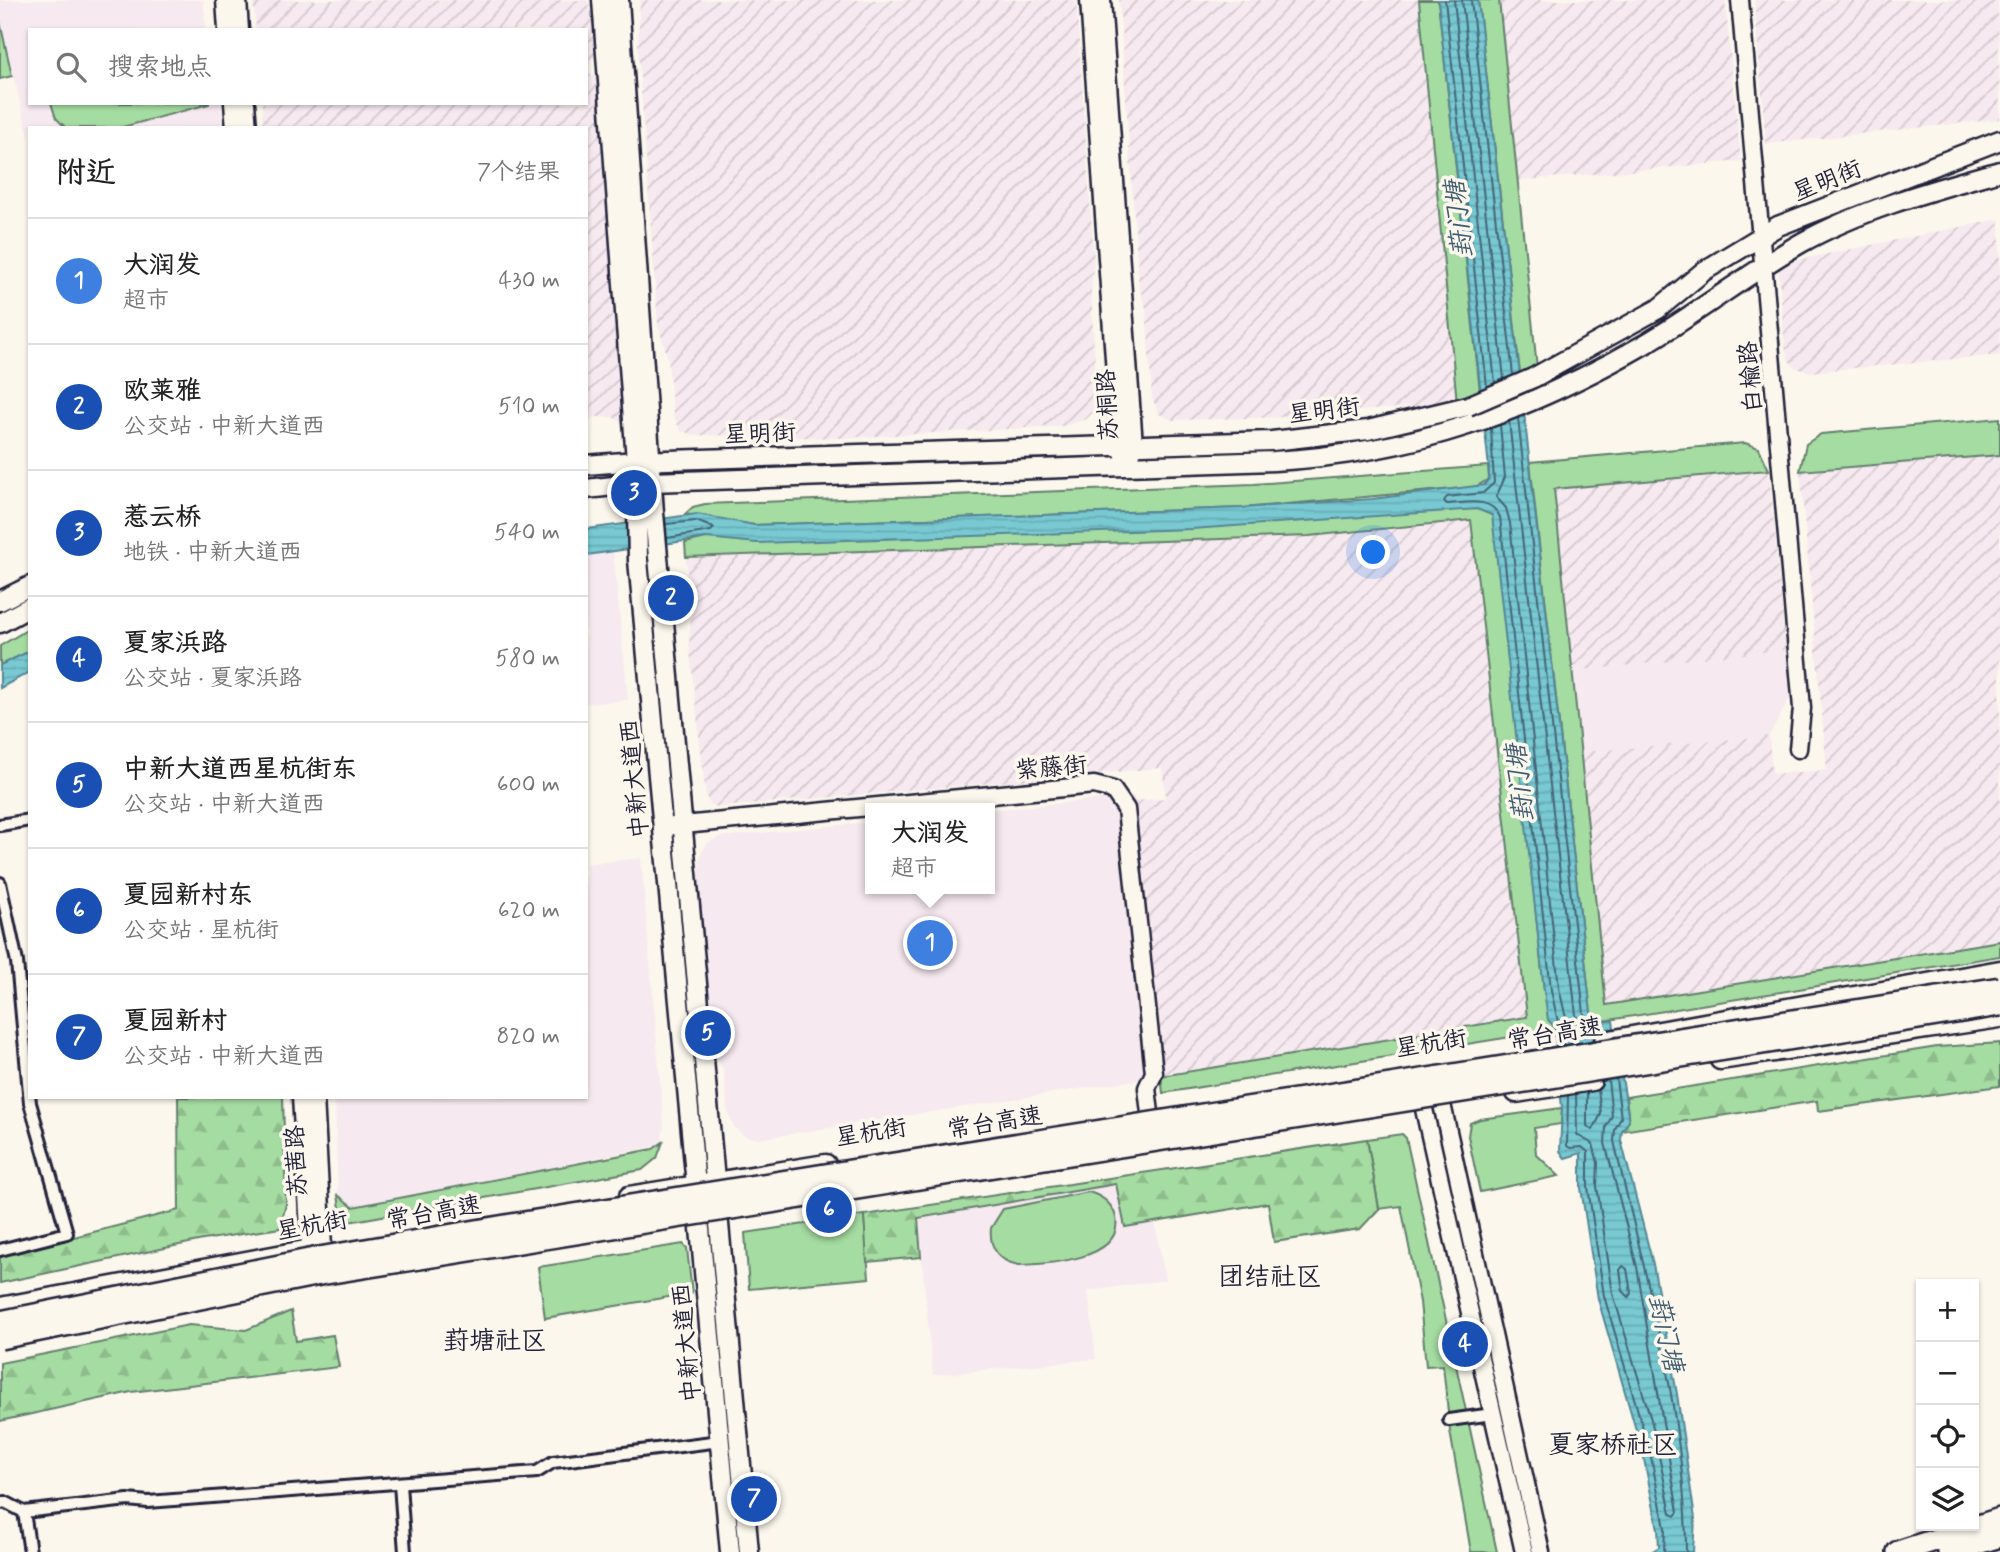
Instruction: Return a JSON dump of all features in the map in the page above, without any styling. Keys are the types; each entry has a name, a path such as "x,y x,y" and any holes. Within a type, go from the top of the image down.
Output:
{"highway":[{"name":"常台高速","path":"0,1322 319,1258 498,1227 2000,988"},
{"name":"常台高速","path":"0,1339 361,1267 2000,1005"},
{"path":"1898,1552 2000,1519"},
{"path":"1949,1552 2000,1536"}],"main road":[{"path":"225,0 227,28"},
{"path":"238,0 240,28"},
{"name":"中新大道西","path":"602,0 643,461"},
{"name":"中新大道西","path":"619,0 643,461 643,483 635,517 638,560 730,1552"},
{"name":"苏桐路","path":"1089,0 1127,445"},
{"name":"苏桐路","path":"1102,0 1128,466"},
{"name":"白榆路","path":"1740,0 1802,708 1798,749"},
{"path":"233,105 235,126"},
{"path":"246,105 247,126"},
{"name":"星明街","path":"588,465 1324,437 1368,430 1468,406 1533,378 1658,309 1704,271 1779,226 1883,183 2000,140"},
{"name":"星明街","path":"588,489 643,483 1315,458 1368,452 1471,425 1535,401 1646,343 1802,243 1852,219 1925,193 2000,171"},
{"name":"中新大道西","path":"643,483 654,513 749,1552"},
{"path":"0,601 28,587"},
{"path":"0,623 28,608"},
{"name":"紫藤街","path":"909,803 1094,785 1113,790 1126,809 1133,867 1154,1073 1147,1087 1150,1113"},
{"name":"紫藤街","path":"663,827 865,807"},
{"name":"星杭街","path":"0,1307 315,1249 696,1184 1621,1038 2000,970"},
{"path":"0,1339 532,1250 717,1210 1551,1088 2000,1018"},
{"path":"1433,1068 1541,1552"},
{"path":"1415,1071 1524,1552"},
{"name":"苏茜路","path":"301,1099 315,1249"},
{"name":"苏茜路","path":"315,1099 316,1285"},
{"path":"717,1210 832,1183 860,1159"},
{"path":"699,1213 715,1182"},
{"path":"1470,1315 1488,1311"},
{"path":"1923,1552 2000,1527"}],"street":[{"path":"0,825 28,820"},
{"path":"0,883 17,962 28,1080"},
{"path":"0,1250 67,1233 30,1099"},
{"path":"1449,1420 1493,1414"},
{"path":"0,1503 5,1502 24,1512 128,1500 148,1502 400,1484 537,1472 554,1462 720,1441"},
{"path":"400,1484 405,1552"},
{"path":"24,1512 30,1552"}],"shaded area":[{"path":"0,0 203,0 206,28 28,28 28,105 221,105 223,126 28,126 28,133 0,22"},
{"path":"253,0 587,0 594,11 598,55 590,60 591,75 604,75 631,411 622,422 612,417 595,417 588,423 588,126 263,126 262,105 588,105 588,28 256,28"},
{"path":"640,0 1076,0 1094,260 1091,292 1097,402 1095,411 1085,420 1063,426 842,438 695,435 681,431 673,415 668,359 658,325 638,49"},
{"path":"1119,0 1419,0 1457,403 1287,417 1173,420 1159,414 1152,398 1146,308 1139,287"},
{"path":"1499,0 1725,0 1741,161 1516,181"},
{"path":"1754,0 1998,0 2000,119 1766,144"},
{"path":"2000,219 2000,355 1810,372 1796,368 1789,361 1785,347 1778,264"},
{"path":"2000,455 2000,941 1606,1005 1581,752 1769,736 1772,774 1827,770 1800,471"},
{"path":"1769,470 1786,650 1572,671 1554,489"},
{"path":"1471,520 1527,1018 1161,1076 1135,801 1166,798 1162,768 721,807 712,806 706,797 689,644 691,615 686,557 1309,536"},
{"path":"613,551 628,700 588,704 588,555"},
{"path":"1786,650 1790,697 1769,736 1581,752 1572,671"},
{"path":"1134,796 1161,1076 758,1139 744,1136 734,1127 728,1113 724,1071 715,1053 698,875 701,853 708,843 720,837 865,822 865,894 995,894 995,810"},
{"path":"641,858 664,1126 661,1145 353,1207 338,1195 335,1099 588,1099 588,864"},
{"path":"1117,1184 1125,1226 1155,1222 1165,1280 1088,1291 1096,1359 933,1375 918,1218"}],"green space":[{"path":"1419,0 1438,0 1481,401 1457,403"},
{"path":"1478,0 1499,0 1540,397 1523,400"},
{"path":"0,22 12,76 0,79"},
{"path":"52,105 205,105 126,126 64,126 56,118"},
{"path":"2000,418 2000,455 1800,471 1806,444 1821,434"},
{"path":"1745,443 1759,448 1769,470 1554,489 1606,1005 2000,941 2000,956 1597,1022 1591,1013 1530,462"},
{"path":"1488,466 1489,479 1475,487 1242,508 754,525 685,514 693,507 705,504 1254,484"},
{"path":"1477,509 1492,515 1495,525 1544,990 1554,1030 1163,1093 1161,1076 1527,1017 1471,520 1309,536 686,557 685,543 706,538"},
{"path":"28,629 28,652 0,665 0,646"},
{"path":"2000,1043 2000,1086 1818,1111 1817,1101 1622,1131 1629,1121 1626,1097 1937,1047"},
{"path":"178,1099 283,1099 286,1204 280,1228 203,1240 0,1283 0,1256 179,1210"},
{"path":"1562,1108 1561,1124 1534,1128 1536,1154 1559,1176 1480,1192 1468,1136 1470,1123 1480,1119"},
{"path":"1402,1134 1406,1138 1497,1552 1471,1552 1450,1431 1443,1365 1426,1366 1420,1302 1401,1206 1379,1209 1367,1139"},
{"path":"1367,1139 1379,1209 1360,1229 1274,1242 1268,1203 1125,1227 1116,1184 918,1218 921,1257 867,1262 864,1215"},
{"path":"663,1142 657,1158 642,1170 354,1221 347,1222 341,1215 338,1195 353,1207 653,1149"},
{"path":"1089,1192 1106,1201 1116,1218 1115,1232 1108,1243 1096,1251 1064,1261 1019,1265 1006,1261 997,1253 992,1242 991,1228 1003,1209"},
{"path":"864,1215 869,1278 749,1289 745,1233"},
{"path":"683,1244 687,1248 692,1293 545,1318 538,1267"},
{"path":"291,1311 296,1341 333,1335 339,1367 131,1392 0,1421 0,1363 189,1325 246,1330"}],"water":[{"path":"1438,0 1478,0 1591,1013 1597,1022 1613,1021 1629,1121 1622,1131 1621,1140 1653,1264 1677,1394 1695,1519 1693,1552 1651,1552 1659,1547 1658,1529 1643,1454 1598,1299 1581,1188 1581,1153 1565,1158 1560,1151 1562,1108 1554,1026 1548,1020 1544,990 1492,515 1477,509 1192,529 757,543 706,538 588,555 588,529 697,514 754,525 1242,508 1372,499 1484,485 1489,479"},
{"path":"28,652 28,673 0,688 0,665"}],"place":[{"name":"惹云桥","path":"634,493"},
{"name":"欧莱雅","path":"671,598"},
{"name":"大润发","path":"930,943"},
{"name":"中新大道西星杭街东","path":"708,1033"},
{"name":"夏园新村东","path":"829,1210"},
{"name":"夏家浜路","path":"1465,1344"},
{"name":"夏园新村","path":"754,1499"}],"district":[{"name":"团结社区","path":"1270,1276"},
{"name":"葑塘社区","path":"495,1340"},
{"name":"夏家桥社区","path":"1613,1444"}],"water label":[{"name":"葑门塘","path":"1458,219"},
{"name":"葑门塘","path":"1519,783"},
{"name":"葑门塘","path":"1667,1333"}]}
